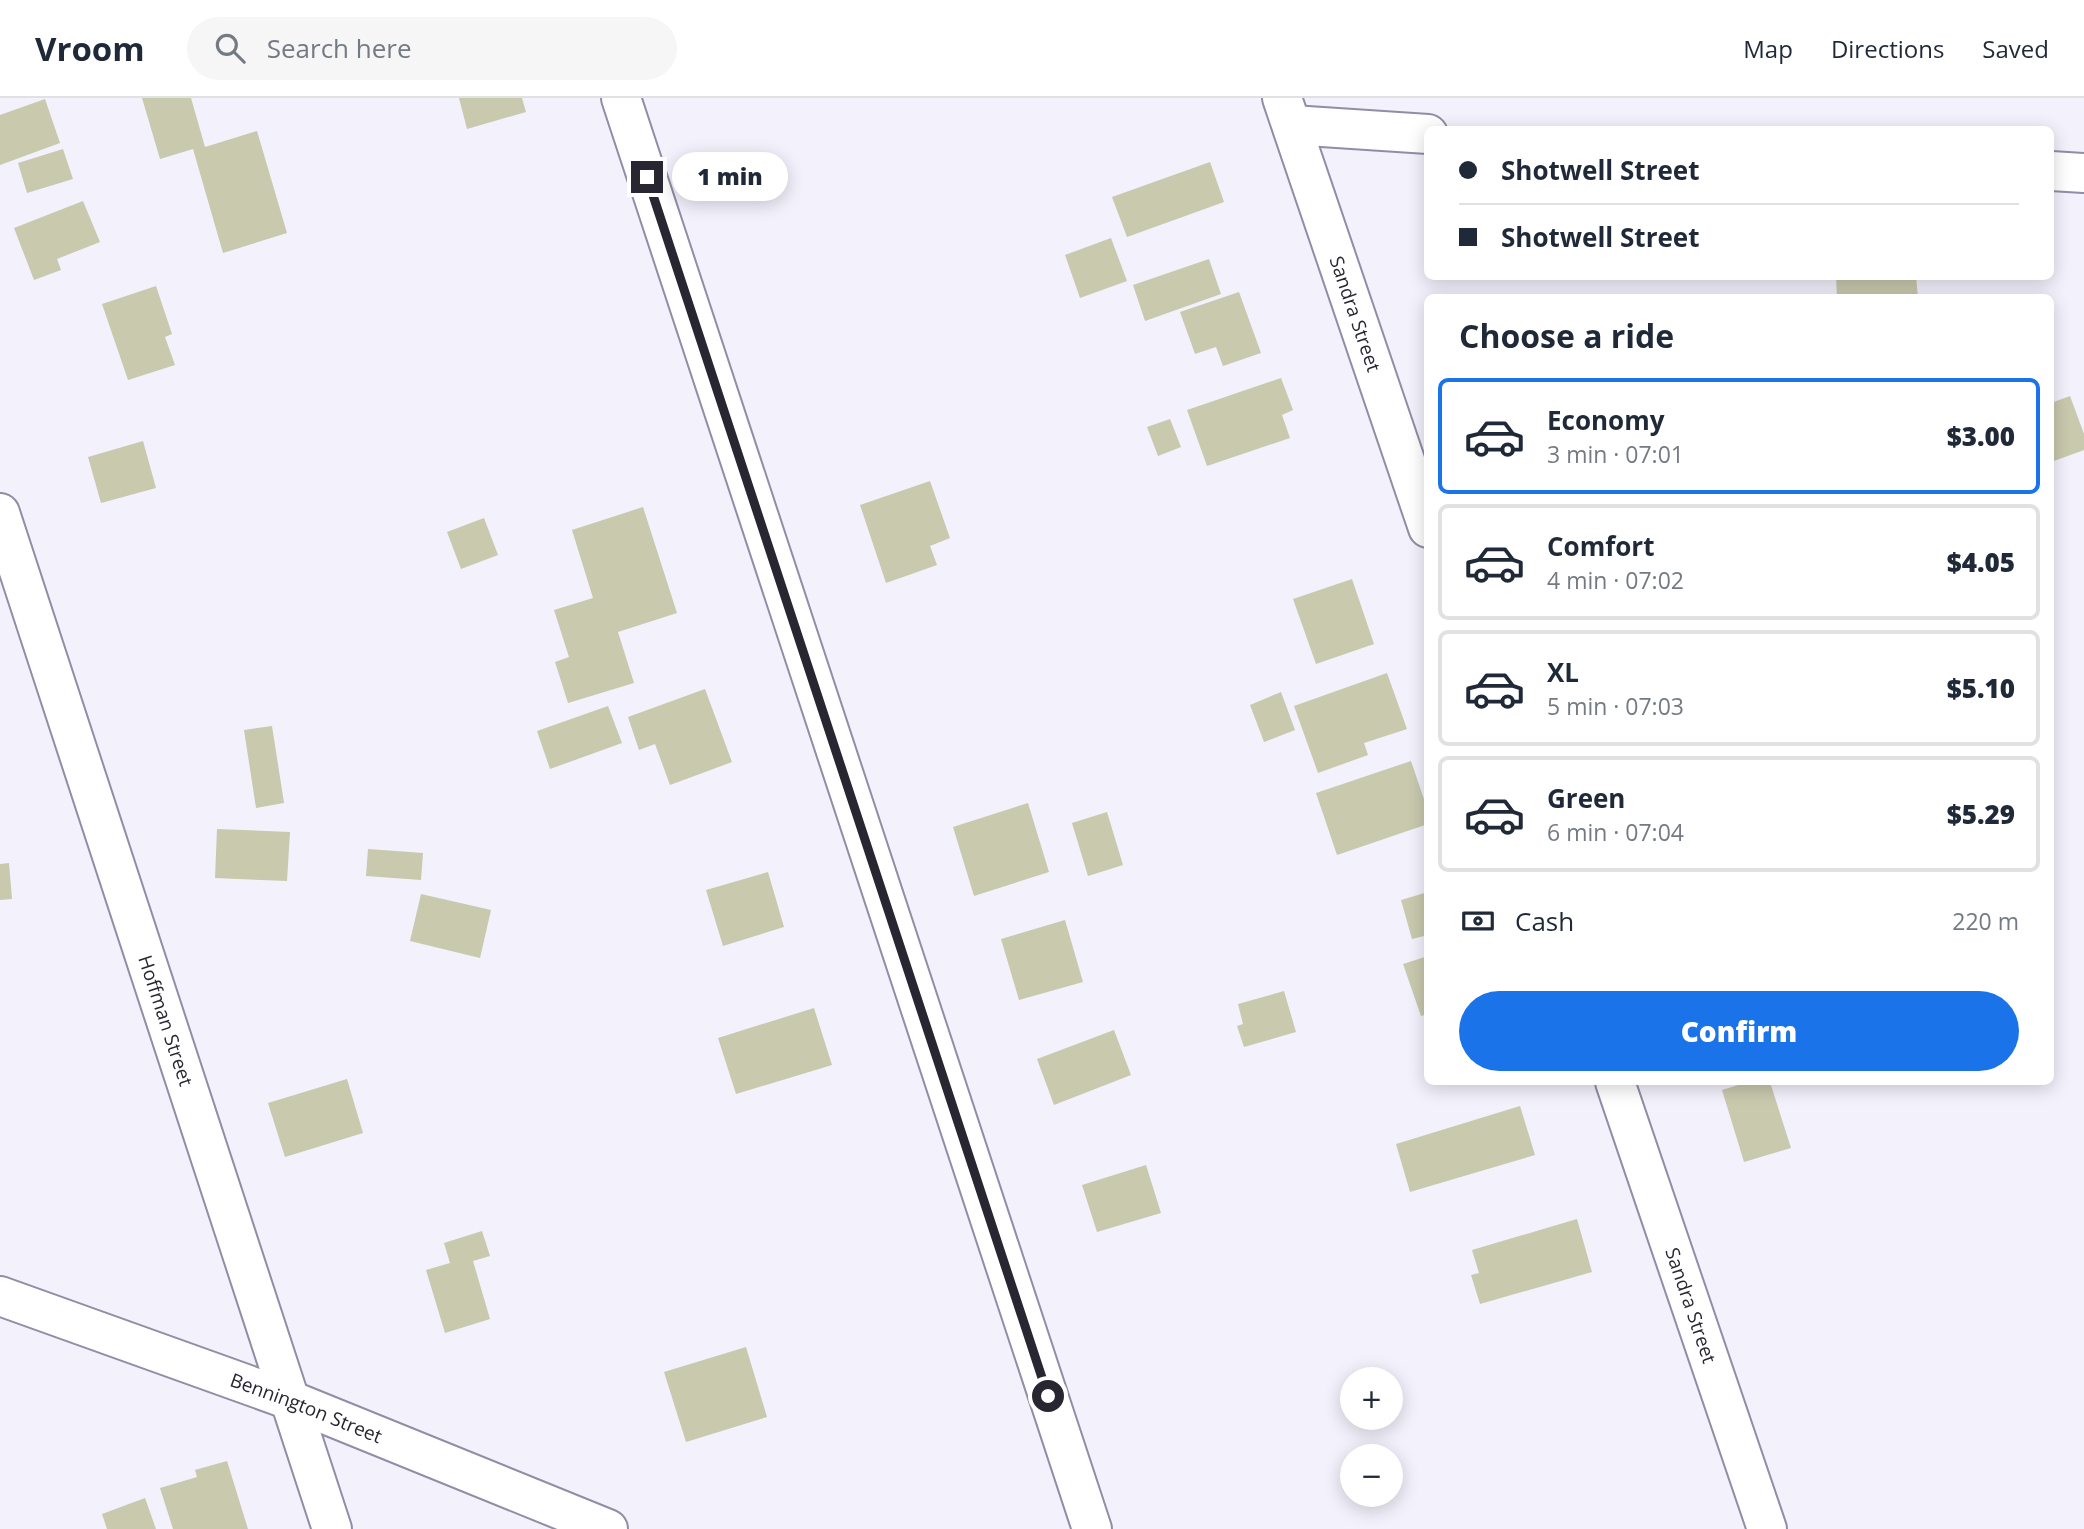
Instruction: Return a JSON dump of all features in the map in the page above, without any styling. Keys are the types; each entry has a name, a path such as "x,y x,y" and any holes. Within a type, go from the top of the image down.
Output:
{"street":[{"path":"621,98 1092,1529"},
{"path":"1287,112 1424,133"},
{"name":"Sandra Street","path":"1287,112 1424,516"},
{"path":"2054,172 2084,173"},
{"name":"Hoffman Street","path":"0,513 332,1529"},
{"name":"Sandra Street","path":"1616,1085 1767,1529"},
{"name":"Bennington Street","path":"0,1296 290,1400 608,1529"}],"building":[{"path":"142,98 191,98 205,147 257,131 287,233 223,253 193,149 160,159"},
{"path":"459,98 522,98 526,112 467,129"},
{"path":"45,99 60,143 0,165 0,115"},
{"path":"63,149 73,179 27,193 18,163"},
{"path":"1210,162 1224,202 1127,237 1112,197"},
{"path":"83,201 100,242 57,259 61,270 34,280 14,228"},
{"path":"1111,238 1127,281 1080,298 1065,255"},
{"path":"1209,259 1221,294 1145,321 1133,285"},
{"path":"1836,280 1916,280 1918,294 1837,294"},
{"path":"156,286 172,334 165,337 175,365 128,380 102,304"},
{"path":"1239,292 1261,353 1223,366 1216,347 1195,354 1180,312"},
{"path":"1281,378 1293,410 1282,415 1290,438 1207,466 1187,410"},
{"path":"2070,396 2084,434 2084,450 2054,461 2054,402"},
{"path":"1170,419 1181,447 1158,456 1147,427"},
{"path":"143,441 156,488 101,503 88,457"},
{"path":"930,481 950,538 930,546 937,565 886,583 860,505"},
{"path":"643,507 677,613 618,632 634,683 568,703 555,662 569,657 554,610 593,598 572,530"},
{"path":"484,518 498,555 461,569 447,532"},
{"path":"1352,579 1374,644 1316,664 1293,599"},
{"path":"1387,673 1407,729 1364,743 1368,755 1318,773 1294,706"},
{"path":"705,689 732,762 670,785 655,744 639,750 628,717"},
{"path":"1281,692 1295,730 1264,742 1250,705"},
{"path":"608,706 622,743 550,769 537,731"},
{"path":"272,726 284,803 256,808 244,730"},
{"path":"1411,761 1424,799 1424,825 1337,855 1316,793"},
{"path":"1028,803 1049,872 974,896 953,827"},
{"path":"1107,812 1123,865 1088,876 1072,823"},
{"path":"217,829 290,832 287,881 215,878"},
{"path":"368,849 423,853 421,880 366,876"},
{"path":"9,863 12,899 0,900 0,864"},
{"path":"768,872 784,927 723,946 706,890"},
{"path":"1424,893 1424,936 1412,939 1401,900"},
{"path":"421,894 491,910 480,958 410,941"},
{"path":"1065,920 1083,982 1019,1000 1001,939"},
{"path":"1424,957 1424,1015 1421,1016 1403,964"},
{"path":"1284,991 1296,1032 1244,1047 1237,1026 1243,1024 1238,1004"},
{"path":"814,1008 832,1065 736,1094 718,1038"},
{"path":"1114,1030 1131,1075 1054,1105 1037,1059"},
{"path":"347,1079 363,1133 285,1157 268,1103"},
{"path":"1738,1085 1771,1085 1791,1148 1744,1162 1722,1090"},
{"path":"1520,1106 1535,1155 1410,1192 1396,1144"},
{"path":"1146,1165 1161,1213 1097,1232 1082,1185"},
{"path":"1577,1219 1592,1272 1480,1304 1471,1275 1479,1273 1472,1250"},
{"path":"482,1231 490,1256 473,1261 490,1319 445,1333 426,1270 450,1263 444,1243"},
{"path":"746,1347 767,1417 686,1442 664,1372"},
{"path":"227,1461 248,1529 173,1529 160,1488 197,1477 195,1470"},
{"path":"145,1498 156,1529 107,1529 102,1514"}],"route":[{"path":"647,177 1048,1396"}]}
